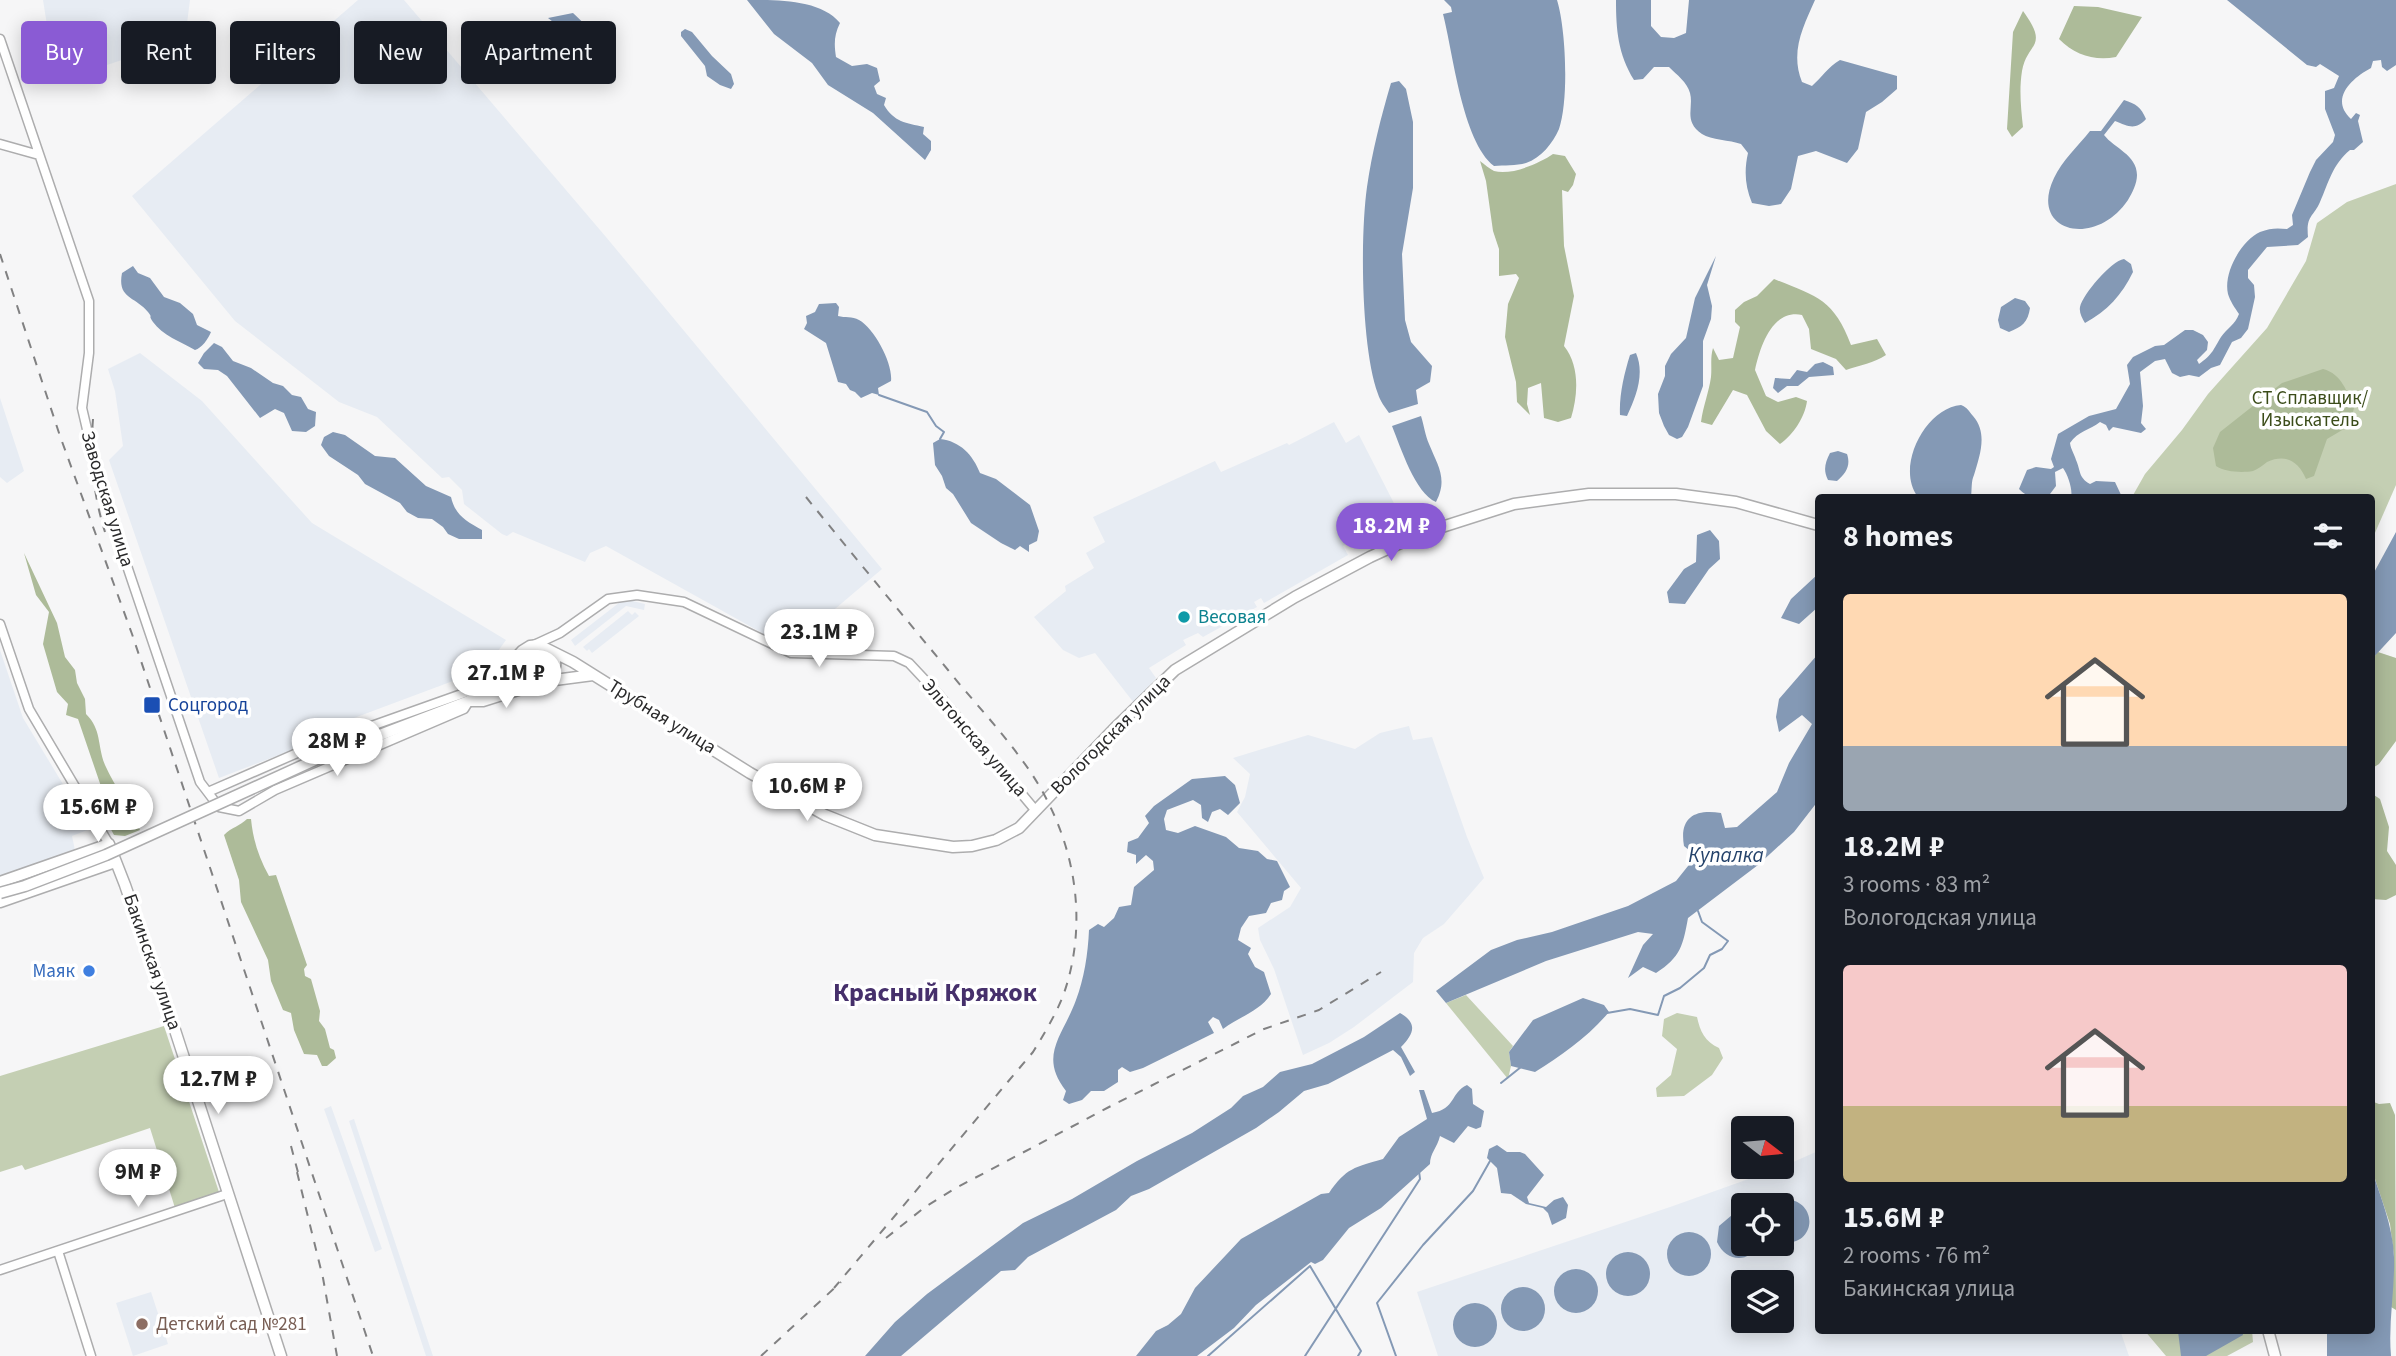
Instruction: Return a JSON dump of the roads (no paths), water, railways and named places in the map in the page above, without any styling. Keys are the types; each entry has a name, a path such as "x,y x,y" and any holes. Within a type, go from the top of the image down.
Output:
{"main road":[{"name":"Вологодская улица","path":"1036,811 1175,670 1293,598 1420,534 1514,504 1603,494 1676,494 1736,502 1815,524"},
{"path":"0,893 106,855 317,759 469,701 494,682 526,648 534,645 544,647 555,659 555,669 542,682 483,701 469,701"},
{"name":"Трубная улица","path":"551,652 593,675 788,796 825,815 875,835 953,847 972,846 1013,832 1036,811"},
{"path":"518,657 517,670 528,682 593,675"},
{"path":"0,882 109,844"},
{"name":"Бакинская улица","path":"109,844 168,1011 281,1356"},
{"path":"78,856 115,862"},
{"path":"0,902 115,862"},
{"path":"2269,1334 2275,1356"}],"street":[{"name":"Заводская улица","path":"0,39 89,301 90,341 82,408 97,476 200,782 208,792"},
{"path":"0,144 39,155"},
{"name":"Эльтонская улица","path":"534,645 560,632 608,599 637,595 684,602 791,653 894,656 909,663 939,695 1036,811"},
{"name":"Бакинская улица","path":"0,624 29,709 109,844"},
{"path":"551,652 560,632"},
{"path":"469,701 464,709 309,775 239,811 219,807 208,792 304,750 494,682"},
{"path":"0,1270 227,1194"},
{"path":"58,1251 91,1356"}],"water":[{"path":"747,0 799,3 832,15 840,23 835,40 836,57 852,66 867,64 877,68 880,81 874,86 877,94 886,98 884,105 888,111 901,121 924,127 923,134 931,141 931,150 925,160 873,113 828,85 812,63 774,34"},
{"path":"1444,0 1557,0 1563,28 1565,64 1562,116 1553,140 1531,161 1518,165 1494,166 1483,154 1466,117 1460,95 1443,14 1452,12"},
{"path":"1616,0 1651,0 1651,26 1661,37 1674,38 1686,33 1689,0 1815,0 1802,30 1798,50 1797,60 1802,82 1812,86 1840,60 1897,76 1897,89 1866,112 1858,149 1847,163 1816,151 1798,156 1791,189 1781,204 1769,206 1752,203 1746,178 1748,153 1741,144 1710,138 1696,129 1691,119 1691,99 1687,85 1669,67 1654,67 1643,79 1634,80 1624,61 1619,42"},
{"path":"2227,0 2396,0 2396,65 2387,71 2382,67 2381,60 2373,61 2371,68 2351,83 2343,97 2342,104 2351,119 2356,113 2360,115 2358,121 2363,142 2350,150 2335,168 2309,220 2308,237 2298,245 2267,247 2248,270 2255,297 2248,329 2241,338 2232,342 2220,365 2199,377 2180,377 2172,373 2165,359 2155,361 2140,372 2143,406 2141,423 2146,429 2141,433 2113,427 2109,431 2106,425 2100,422 2070,443 2083,479 2090,484 2096,481 2115,482 2121,494 2071,494 2070,482 2063,468 2055,472 2056,486 2050,494 2022,492 2019,489 2027,470 2054,467 2051,459 2058,434 2089,416 2116,409 2130,384 2127,365 2133,357 2155,346 2164,345 2185,330 2193,330 2203,335 2208,342 2207,350 2197,360 2199,364 2235,321 2239,314 2229,297 2227,286 2235,258 2246,243 2260,232 2287,229 2293,225 2292,215 2310,172 2316,160 2333,142 2335,135 2325,109 2325,91 2334,88 2339,76 2320,64 2316,67 2307,65"},
{"path":"573,13 582,21 552,21 548,18"},
{"path":"685,29 692,32 731,74 734,84 731,89 707,76 705,66 681,36"},
{"path":"1399,81 1406,89 1413,122 1413,188 1402,254 1405,320 1411,342 1432,366 1430,382 1416,390 1418,404 1389,413 1378,394 1368,349 1363,234 1367,187 1377,135 1391,83"},
{"path":"2124,100 2138,106 2146,119 2135,126 2115,121 2104,135 2133,162 2137,175 2134,188 2128,200 2114,215 2099,225 2083,229 2069,228 2057,222 2050,211 2048,196 2054,178 2090,131 2101,131"},
{"path":"1716,256 1707,285 1712,306 1711,319 1703,341 1703,386 1688,427 1682,437 1677,439 1669,435 1664,426 1659,413 1658,394 1665,376 1665,366 1671,354 1686,338 1695,298"},
{"path":"2124,259 2131,264 2133,272 2129,280 2113,302 2085,323 2080,309 2086,294 2105,272"},
{"path":"133,266 138,273 150,278 164,297 180,303 193,314 197,325 211,332 200,347 195,350 161,331 148,312 125,293 122,288 122,273"},
{"path":"2015,298 2025,301 2030,308 2024,323 2009,332 2000,328 1998,320 2001,307"},
{"path":"836,303 839,307 838,316 859,320 871,331 882,348 891,381 878,388 879,395 872,393 861,398 846,384 838,382 826,343 804,329 806,316 815,312 819,304"},
{"path":"214,343 222,347 233,361 283,386 292,395 301,397 308,409 316,412 315,426 306,432 292,431 284,413 275,409 260,418 227,376 218,370 204,369 198,363"},
{"path":"1636,353 1640,369 1638,385 1627,416 1620,415 1626,370 1630,355"},
{"path":"1823,362 1833,367 1834,375 1809,377 1798,386 1787,386 1778,393 1773,388 1775,378 1790,379 1797,370 1807,372 1815,364"},
{"path":"1961,405 1968,409 1980,430 1980,452 1971,494 1916,494 1910,471 1917,441 1936,417"},
{"path":"1421,416 1440,473 1440,494 1436,502 1428,497 1415,480 1392,426"},
{"path":"333,432 345,435 375,456 395,458 426,486 451,497 462,517 482,530 482,539 459,539 448,534 432,519 418,518 407,512 400,503 365,484 358,475 329,456 321,445 324,437"},
{"path":"940,439 960,446 974,460 980,473 996,479 1030,505 1039,531 1037,541 1029,545 1029,552 1020,546 1015,550 1001,543 971,523 953,494 946,488 935,465 933,443"},
{"path":"1838,451 1847,454 1847,469 1837,481 1828,480 1825,470 1827,460 1830,453"},
{"path":"1710,530 1719,541 1720,559 1709,569 1685,604 1669,603 1667,592 1684,569 1696,562 1697,535"},
{"path":"2396,532 2396,633 2375,656 2375,571"},
{"path":"1815,577 1815,610 1799,624 1781,618 1791,599"},
{"name":"Купалка","path":"1815,657 1815,805 1794,832 1758,865 1688,918 1680,950 1671,961 1656,973 1643,967 1628,978 1643,945 1653,934 1638,932 1546,961 1446,1003 1436,991 1491,950 1628,906 1676,881 1696,856 1684,846 1684,828 1691,817 1704,812 1721,813 1725,828 1737,827 1777,792 1789,763 1812,724 1802,715 1779,732 1776,717 1779,699"},
{"path":"1225,776 1235,785 1240,803 1228,815 1220,809 1212,812 1208,822 1202,818 1201,805 1193,800 1167,810 1164,819 1166,830 1178,833 1195,826 1226,837 1239,848 1258,851 1267,859 1277,861 1290,887 1284,891 1282,900 1271,903 1266,913 1249,916 1241,928 1238,940 1251,948 1248,954 1255,967 1264,972 1271,994 1255,1010 1223,1029 1219,1020 1213,1017 1208,1022 1214,1033 1143,1068 1130,1072 1122,1067 1118,1070 1118,1082 1104,1091 1091,1091 1082,1100 1069,1104 1063,1100 1066,1091 1058,1078 1053,1056 1081,984 1089,930 1098,924 1104,927 1114,918 1119,907 1131,905 1134,887 1154,870 1153,861 1146,855 1136,864 1136,855 1127,852 1128,842 1138,838 1149,823 1145,816 1154,806 1192,779"},
{"path":"1583,998 1604,1005 1609,1012 1574,1045 1535,1072 1511,1066 1509,1052 1533,1020"},
{"path":"1400,1013 1412,1025 1409,1038 1401,1047 1415,1072 1410,1076 1401,1057 1393,1050 1328,1084 1304,1091 1256,1128 1149,1189 1131,1196 1116,1210 1028,1257 1015,1270 1001,1271 901,1356 865,1356 895,1322 927,1294 1023,1223 1192,1133 1231,1108 1243,1096 1263,1087 1280,1072 1312,1064 1364,1037"},
{"path":"1467,1085 1472,1089 1473,1104 1484,1111 1481,1127 1476,1129 1468,1126 1454,1143 1440,1136 1430,1164 1381,1208 1349,1228 1323,1260 1315,1264 1311,1262 1197,1356 1136,1356 1156,1331 1181,1314 1195,1288 1241,1239 1321,1194 1329,1193 1341,1178 1352,1170 1383,1159 1399,1137 1427,1119 1419,1090 1424,1090 1432,1113 1445,1108"},
{"path":"1497,1145 1507,1152 1525,1154 1544,1175 1527,1197 1529,1203 1546,1207 1563,1197 1568,1205 1566,1218 1552,1225 1543,1208 1526,1204 1511,1194 1501,1193 1497,1168 1487,1158 1489,1149"},
{"path":"2375,1179 2386,1211 2393,1245 2391,1356 2327,1356 2327,1334 2375,1334"},
{"path":"1794,1201 1805,1208 1809,1216 1807,1232 1794,1242"},
{"path":"1731,1216 1731,1256 1746,1256 1732,1257 1721,1249 1717,1242 1719,1226"},
{"path":"1689,1232 1705,1238 1711,1254 1705,1270 1689,1276 1673,1270 1667,1254 1673,1238"},
{"path":"1628,1252 1644,1258 1650,1274 1644,1290 1628,1296 1612,1290 1606,1274 1612,1258"},
{"path":"1576,1269 1592,1275 1598,1291 1592,1307 1576,1313 1560,1307 1554,1291 1560,1275"},
{"path":"1523,1287 1539,1293 1545,1309 1539,1325 1523,1331 1507,1325 1501,1309 1507,1293"},
{"path":"1475,1303 1491,1309 1497,1325 1491,1341 1475,1347 1459,1341 1453,1325 1459,1309"},
{"path":"2178,1334 2243,1334 2206,1356 2181,1356"}],"waterway":[{"path":"879,395 927,412 936,426 944,432 940,439"},
{"path":"1607,1013 1630,1009 1658,1015 1664,996 1680,988 1704,968 1710,955 1722,949 1728,941 1702,922 1698,911"},
{"path":"1501,1083 1521,1067"},
{"path":"1396,1356 1377,1303 1423,1245 1473,1191 1490,1161"},
{"path":"1305,1356 1420,1179 1419,1171"},
{"path":"1208,1356 1310,1266 1361,1351 1358,1356"}],"railway":[{"path":"0,254 60,436 132,634 373,1356"},
{"path":"93,419 93,476 105,532"},
{"path":"806,497 1022,760 1054,814 1065,843 1076,903 1072,965 1063,996 1033,1052 834,1288"},
{"path":"886,1238 925,1207 954,1189 1264,1029 1319,1010 1381,972"},
{"path":"291,1146 300,1180"},
{"path":"297,1172 323,1278 337,1356"},
{"path":"761,1356 841,1282"}],"place":[{"name":"Весовая","path":"1184,617"},
{"name":"Соцгород","path":"152,705"},
{"name":"Маяк","path":"89,971"},
{"name":"Детский сад №281","path":"142,1324"}],"district":[{"name":"Красный Кряжок","path":"935,992"}],"park label":[{"name":"СТ Сплавщик/ Изыскатель","path":"2310,409"}]}
